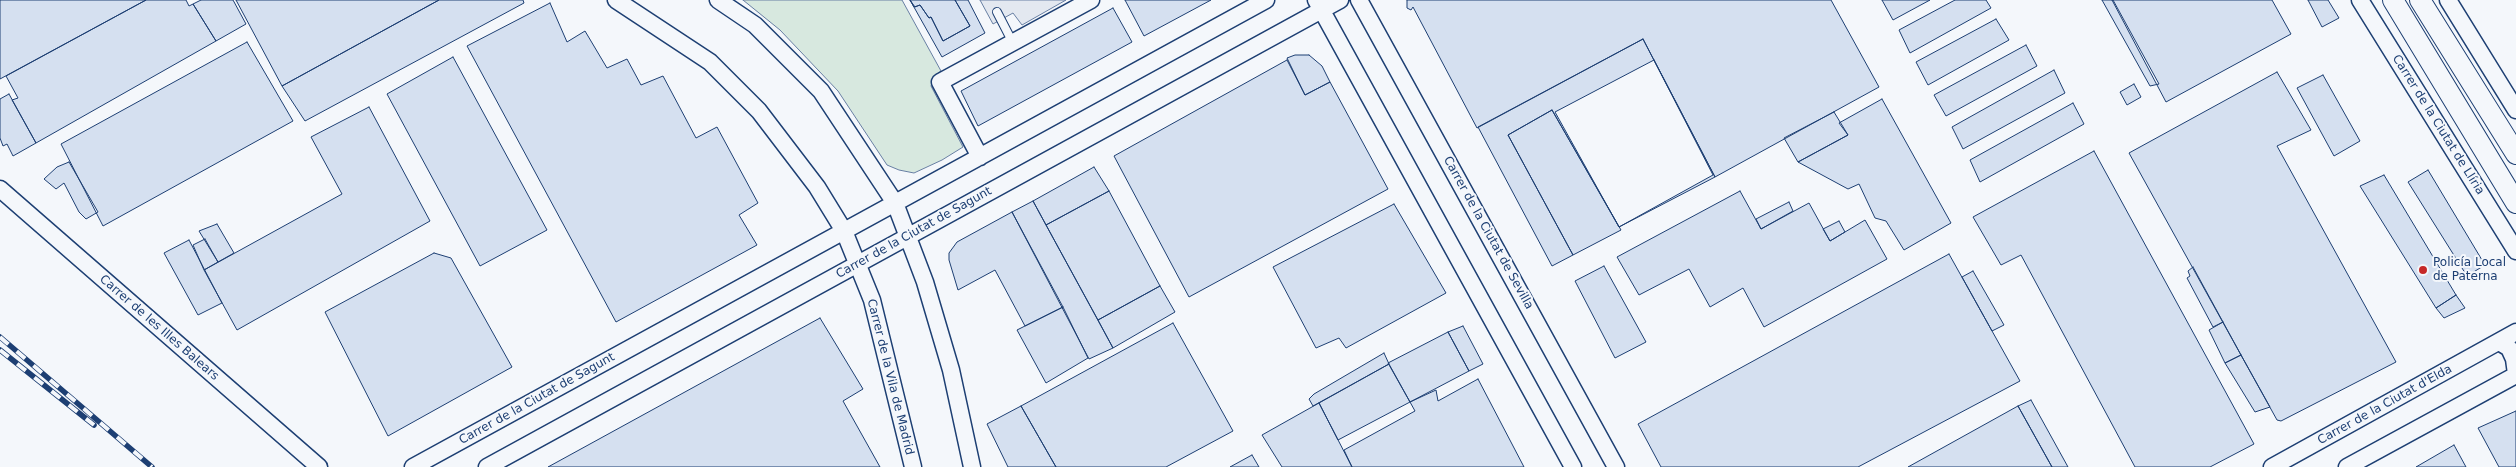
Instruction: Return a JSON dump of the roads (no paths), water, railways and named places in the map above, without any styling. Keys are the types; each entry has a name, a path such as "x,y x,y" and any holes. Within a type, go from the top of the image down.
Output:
{"street":[{"name":"Carrer de la Vila de Madrid","path":"616,0 710,62 759,111 817,187 844,231 872,300 913,467"},
{"path":"718,0 755,25 821,91 895,203 909,236 950,370 972,467"},
{"path":"980,157 940,82 1091,0"},
{"name":"Carrer de la Ciutat de Sagunt","path":"413,467 1266,0"},
{"name":"Carrer de la Ciutat de Sagunt","path":"487,467 909,236 1319,5 1340,0"},
{"name":"Carrer de la Ciutat de Sevilla","path":"1359,0 1616,467"},
{"name":"Carrer de la Ciutat de Llíria","path":"2360,0 2516,251"},
{"name":"Carrer de la Ciutat de Llíria","path":"2393,0 2516,203"},
{"path":"2420,0 2516,154"},
{"path":"2425,0 2460,63"},
{"path":"2448,0 2516,110"},
{"path":"1319,5 1573,467"},
{"name":"Carrer de les Illes Balears","path":"0,190 318,467"},
{"name":"Carrer de la Ciutat d'Elda","path":"2272,467 2516,332"},
{"path":"2347,467 2516,374 2514,359 2509,348 2499,342"}],"lane":[{"path":"996,12 1013,42"}],"railway":[{"path":"0,337 152,467"},
{"path":"0,350 94,425"}],"place":[{"name":"Policía Local de Paterna","path":"2423,270"}]}
